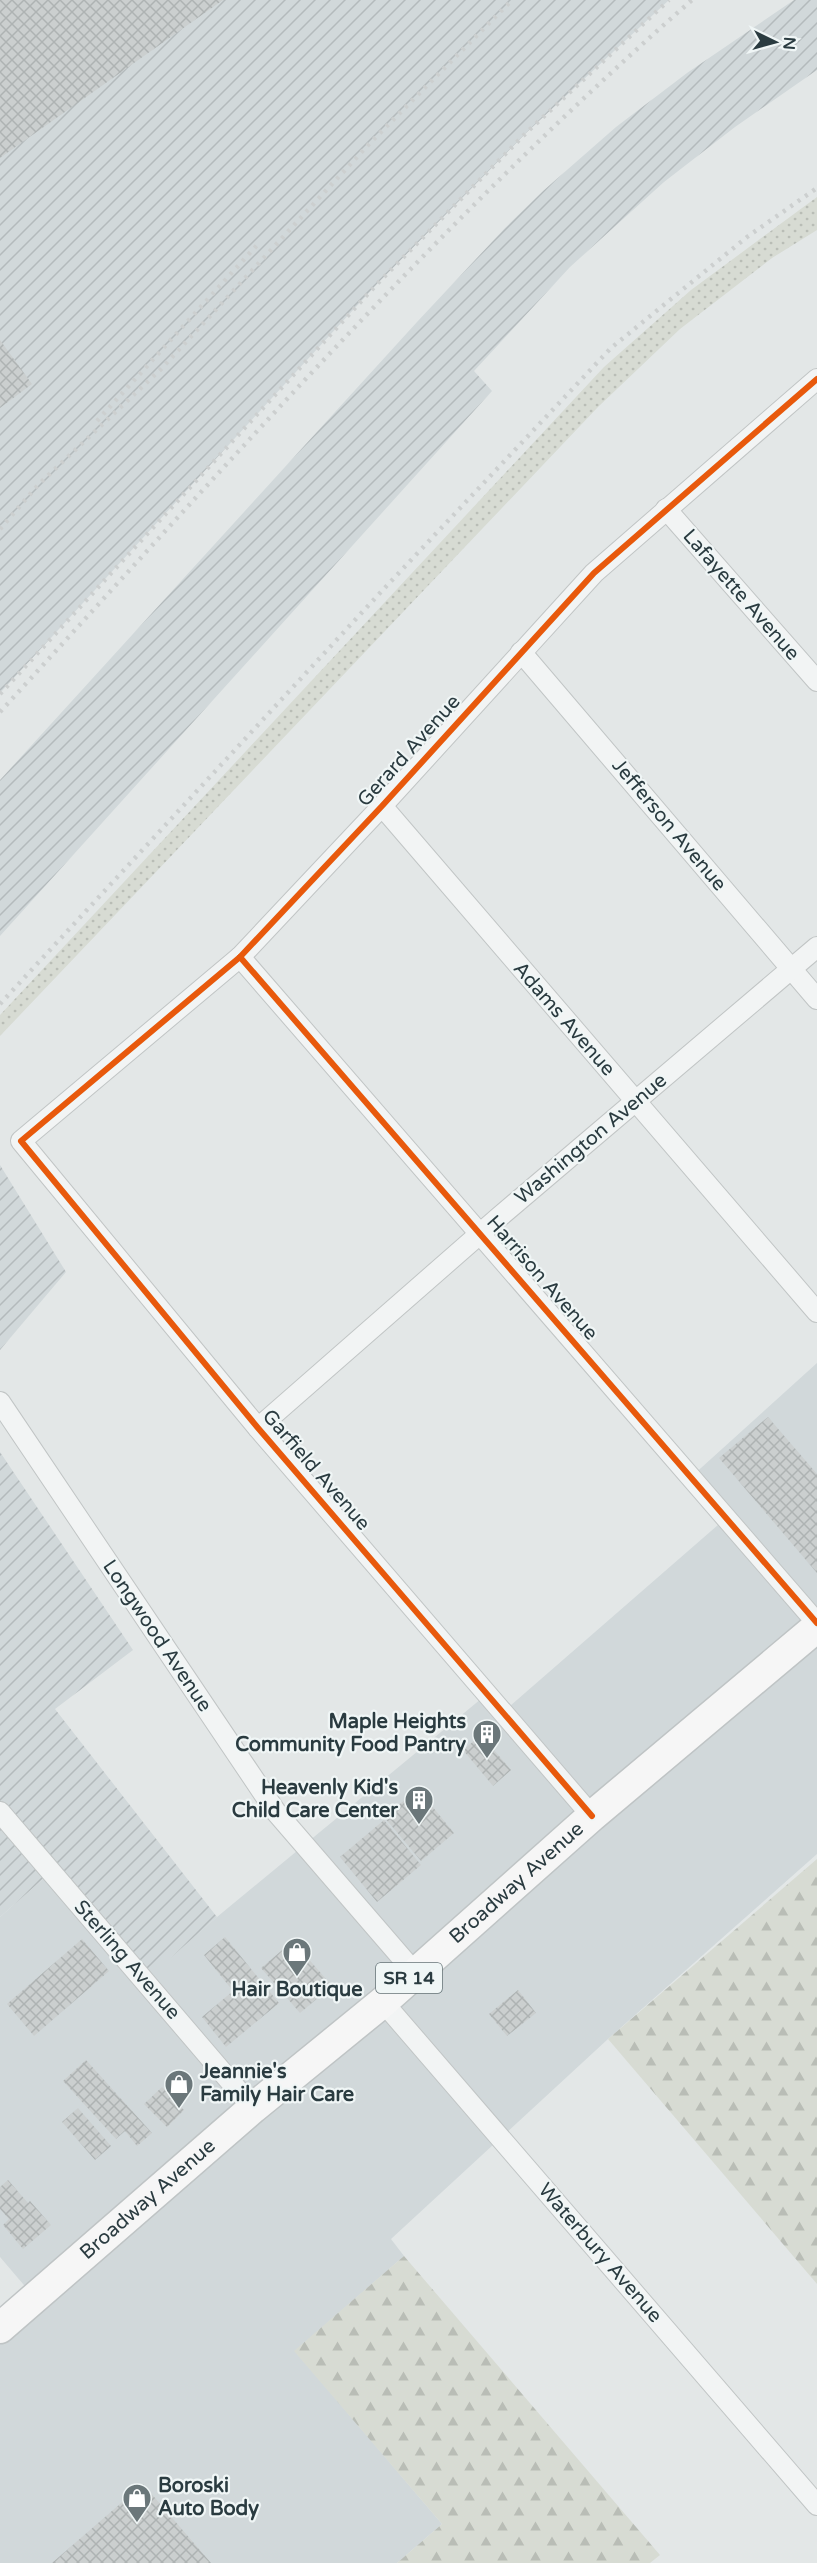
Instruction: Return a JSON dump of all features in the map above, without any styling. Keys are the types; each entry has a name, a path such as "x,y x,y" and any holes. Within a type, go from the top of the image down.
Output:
{"main road":[{"name":"Broadway Avenue","path":"0,2328 253,2108 383,2002 592,1816 817,1625"}],"street":[{"name":"Gerard Avenue","path":"21,1141 240,957 382,806 594,573 817,379"},
{"name":"Lafayette Avenue","path":"666,509 817,681"},
{"name":"Jefferson Avenue","path":"521,652 817,999"},
{"name":"Adams Avenue","path":"382,806 817,1312"},
{"name":"Washington Avenue","path":"258,1428 481,1233 817,947"},
{"name":"Harrison Avenue","path":"240,957 481,1233 817,1625"},
{"name":"Garfield Avenue","path":"21,1141 258,1428 592,1816"},
{"name":"Longwood Avenue","path":"0,1402 276,1812 415,1973"},
{"name":"Sterling Avenue","path":"0,1812 253,2108"},
{"name":"Waterbury Avenue","path":"383,2002 817,2505"}],"shaded area":[{"path":"0,0 669,0 526,133 377,284 0,693"},
{"path":"794,0 817,0 817,70 735,127 664,182 570,267 474,371 492,391 0,936 0,780 505,228 616,127 687,73"},
{"path":"0,1165 66,1272 0,1350"},
{"path":"817,1363 817,1854 608,2039 391,2239 404,2256 295,2351 442,2524 397,2563 0,2563 0,2328 35,2298 0,2257 0,1917 51,1872 144,1980 487,1694 503,1712 726,1518 691,1477"},
{"path":"0,1452 133,1650 55,1709 217,1917 144,1981 51,1872 0,1917"}],"green space":[{"path":"817,197 817,230 772,258 680,329 598,407 0,1036 0,1015 604,367 691,290"},
{"path":"817,1859 817,2284 608,2039"},
{"path":"404,2256 660,2555 650,2563 397,2563 442,2524 294,2351"}],"building":[{"path":"0,0 223,0 0,158"},
{"path":"0,340 32,384 0,408"},
{"path":"768,1417 817,1474 817,1573 719,1458"},
{"name":"Maple Heights Community Food Pantry","path":"481,1735 511,1770 493,1786 463,1750"},
{"name":"Heavenly Kid's Child Care Center","path":"418,1789 454,1833 421,1861 384,1817"},
{"path":"384,1820 421,1865 377,1902 340,1857"},
{"path":"225,1937 279,2003 226,2047 202,2017 233,1991 204,1955"},
{"path":"82,1939 109,1971 34,2036 7,2004"},
{"name":"Hair Boutique","path":"293,1941 332,1986 300,2013 261,1968"},
{"path":"518,1990 536,2013 507,2036 489,2014"},
{"path":"86,2060 152,2133 137,2146 125,2131 116,2139 63,2081"},
{"path":"162,2087 184,2110 167,2127 144,2104"},
{"path":"78,2108 111,2146 95,2160 62,2122"},
{"path":"8,2180 51,2225 23,2249 3,2225 9,2219 0,2209 0,2187"},
{"name":"Boroski Auto Body","path":"143,2484 211,2563 52,2563"}],"railway":[{"path":"0,529 38,485 161,369 369,144 512,0"},
{"path":"0,694 377,284 526,133 669,0"},
{"path":"0,712 252,437 423,257 600,83 692,0"},
{"path":"0,1004 379,594 611,348 747,237 817,188"},
{"path":"97,421 258,244"}],"cycle path":[{"path":"592,1816 258,1428 21,1141 240,957 382,806 594,573 817,379"},
{"path":"240,957 817,1623"}],"place":[{"name":"Maple Heights Community Food Pantry","path":"487,1760"},
{"name":"Heavenly Kid's Child Care Center","path":"419,1826"},
{"name":"Hair Boutique","path":"297,1978"},
{"name":"Jeannie's Family Hair Care","path":"179,2110"},
{"name":"Boroski Auto Body","path":"137,2524"}]}
